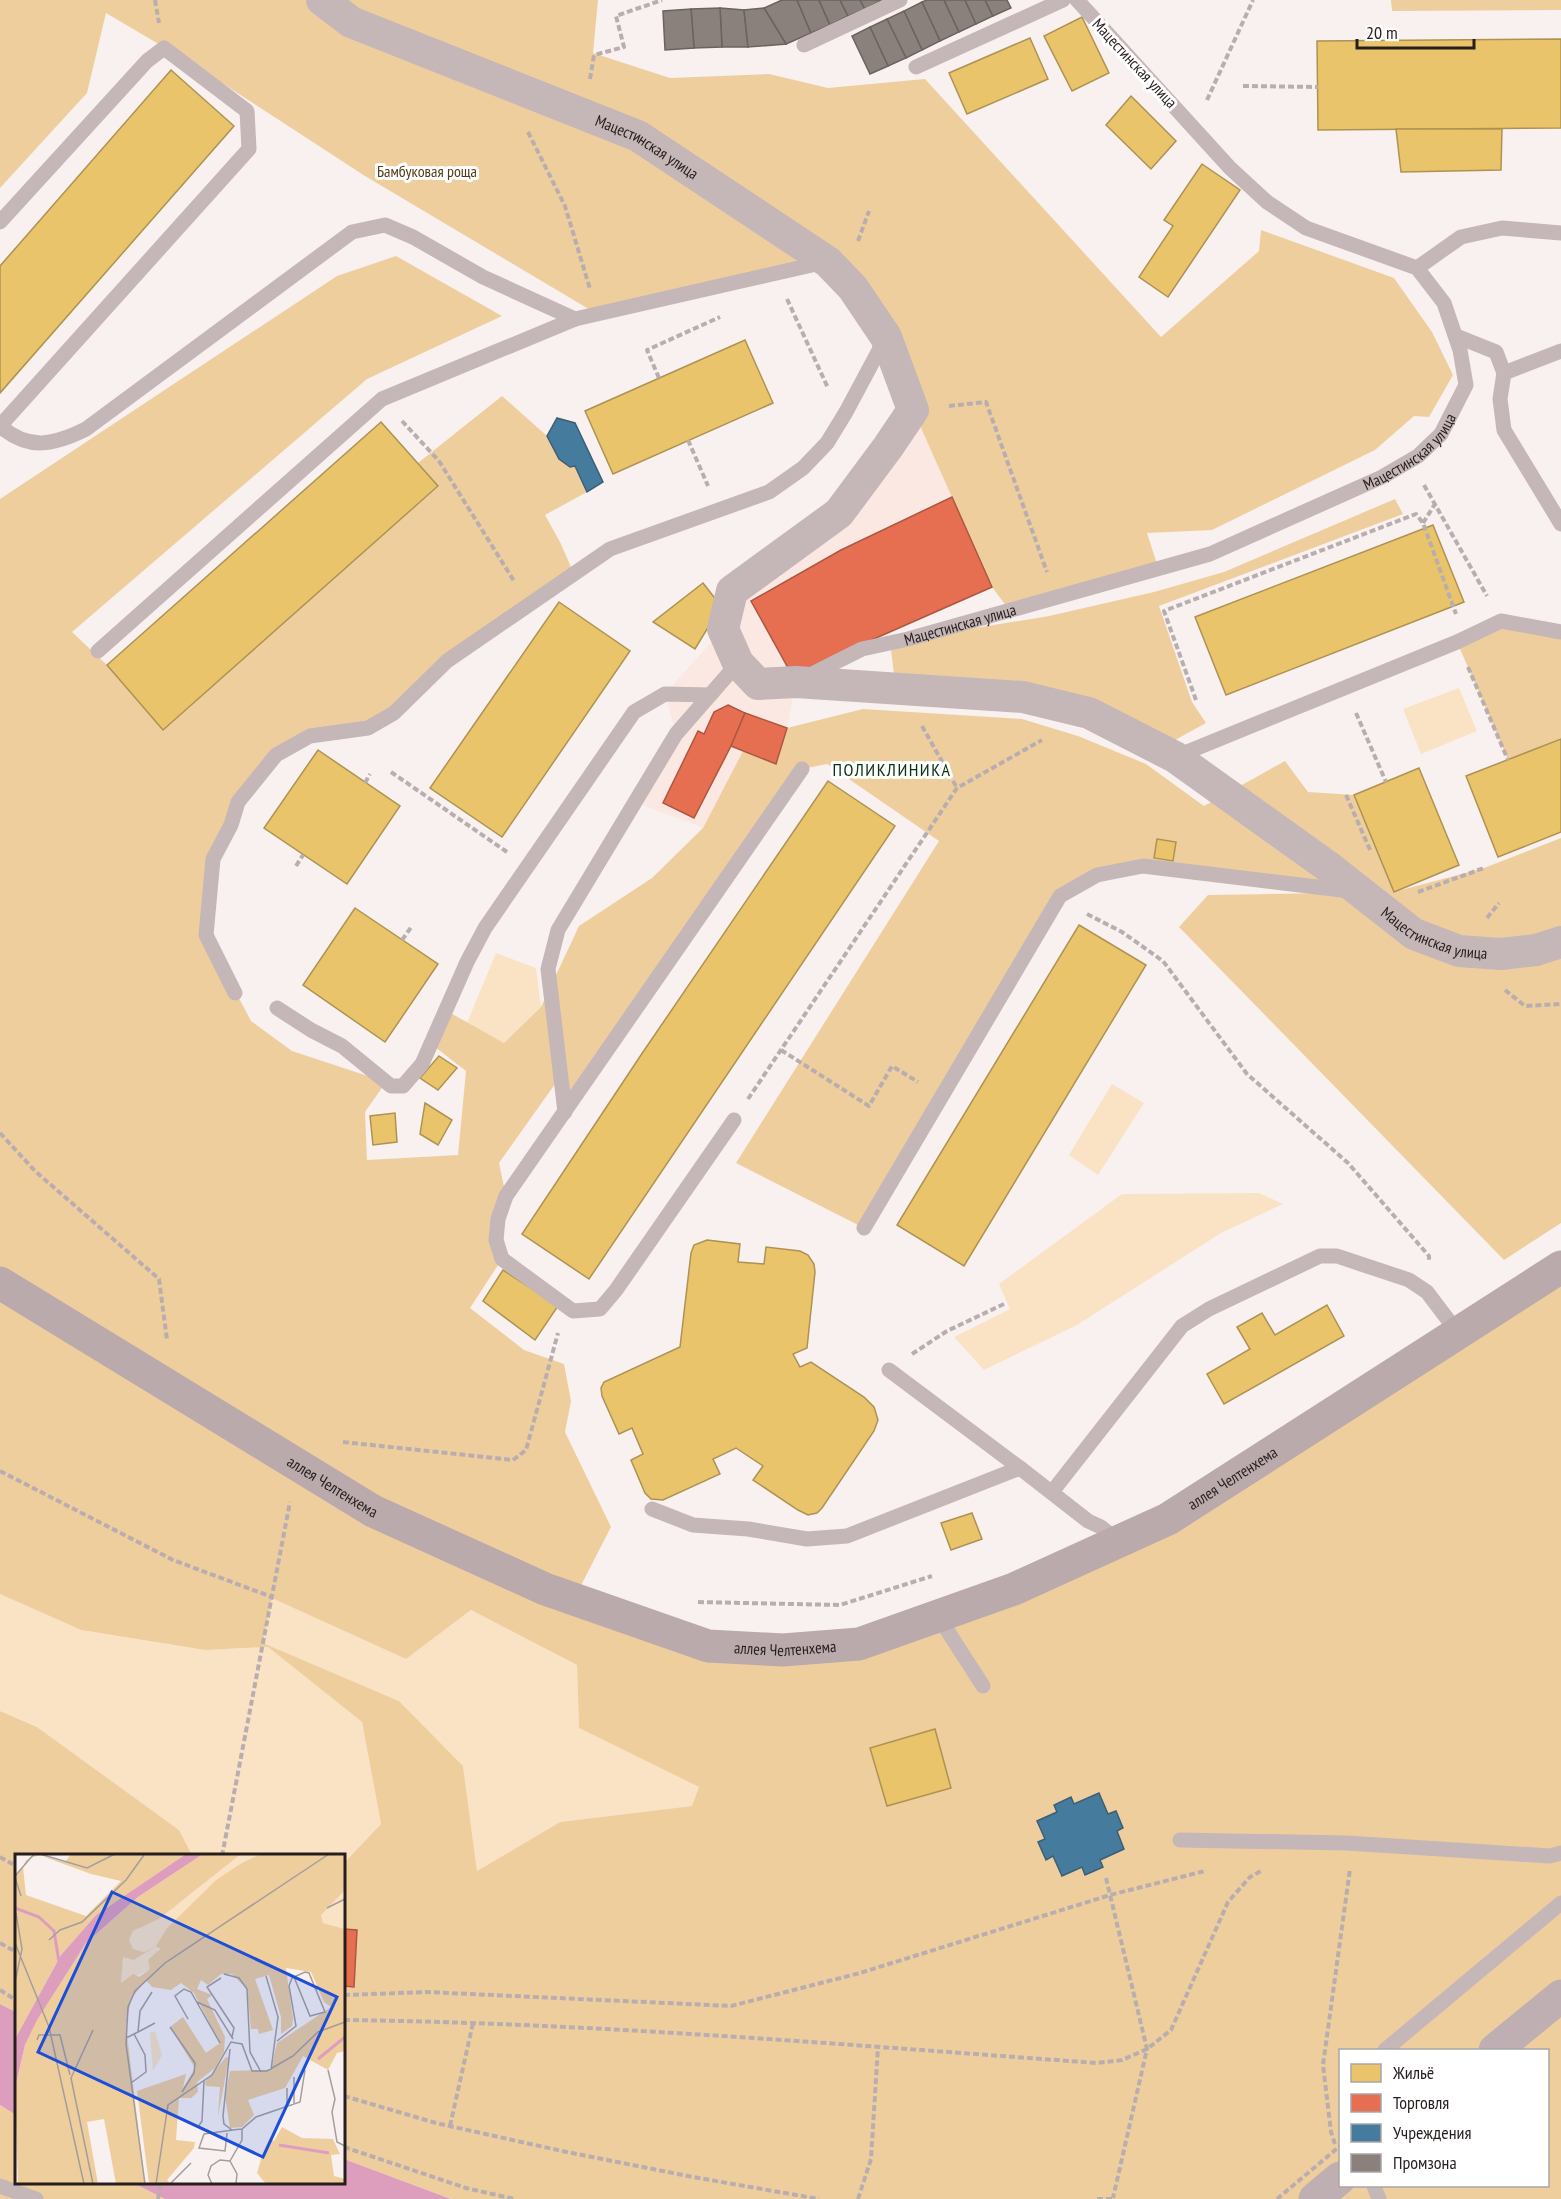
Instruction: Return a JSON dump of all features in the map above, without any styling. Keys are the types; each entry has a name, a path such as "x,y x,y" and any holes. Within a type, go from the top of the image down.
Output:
{"highway":[{"path":"1496,2049 1561,1996"},
{"path":"1315,2199 1339,2180"}],"main road":[{"name":"аллея Челтенхема","path":"0,1283 373,1511 545,1589 708,1646 783,1650 859,1644 1014,1589 1168,1519 1561,1267"}],"street":[{"name":"Мацестинская улица","path":"322,0 351,22 638,136 828,262 853,288 886,337 913,410 839,513 732,591 723,629 738,663 758,684 796,682 901,687 1023,697 1089,713 1174,757 1362,892 1414,934 1459,951 1501,954 1536,950 1561,942"}],"lane":[{"path":"804,45 900,0"},
{"path":"916,68 1063,0"},
{"name":"Мацестинская улица","path":"796,682 862,649 908,639 1210,554 1382,477 1418,456 1441,434 1466,385 1456,336 1444,303 1417,268 1306,228 1267,202 1230,168 1077,0"},
{"path":"0,222 147,61 164,48 247,111 249,149 0,426 14,437 42,444 63,440 86,429 352,232 385,225 413,237 483,277 575,319"},
{"path":"1417,268 1461,237 1502,228 1561,233"},
{"path":"98,651 382,399 575,319 828,262"},
{"path":"1456,336 1496,352 1504,373 1500,399 1503,430 1561,524"},
{"path":"235,993 206,935 213,859 231,825 238,802 276,755 310,736 368,728 394,713 447,662 610,549 769,492 803,468 827,443 886,337"},
{"path":"1504,373 1561,351"},
{"path":"1174,757 1457,642 1501,621 1561,632"},
{"path":"565,1112 548,969 558,930 676,734 738,663"},
{"path":"277,1008 311,1030 342,1046 391,1086 403,1086 422,1064 467,962 485,928 634,712 665,694 710,695"},
{"path":"734,1120 616,1290 600,1309 573,1311 502,1259 496,1240 498,1219 506,1196 802,769"},
{"path":"864,1228 1060,896 1097,875 1143,866 1362,892"},
{"path":"1052,1492 1182,1326 1201,1313 1320,1256 1336,1256 1351,1260 1409,1280 1427,1292 1458,1333"},
{"path":"889,1370 1119,1542"},
{"path":"652,1509 693,1525 748,1529 807,1539 847,1536 1020,1468"},
{"path":"938,1616 984,1686"},
{"path":"1180,1840 1347,1843 1550,1856 1561,1853"},
{"path":"1386,2049 1561,1903"},
{"path":"0,2186 36,2199"}],"path":[{"path":"568,108 589,88 594,55 624,47 616,16 662,0"},
{"path":"1194,127 1254,0"},
{"path":"502,81 565,206 597,314"},
{"path":"1243,86 1318,87"},
{"path":"782,289 831,394 836,384"},
{"path":"659,378 647,350 730,312"},
{"path":"382,399 439,461 528,605"},
{"path":"986,402 1057,597"},
{"path":"688,440 709,485 700,490"},
{"path":"1424,483 1501,621"},
{"path":"1423,523 1435,504"},
{"path":"1196,700 1164,611 1416,514 1423,523 1456,614"},
{"path":"1457,642 1508,760"},
{"path":"901,687 957,788"},
{"path":"1345,687 1386,782"},
{"path":"734,1120 957,788 1089,713"},
{"path":"391,771 528,866"},
{"path":"365,783 370,774"},
{"path":"1346,795 1374,859"},
{"path":"296,866 303,855"},
{"path":"1413,893 1484,868"},
{"path":"1085,913 1122,932 1163,961 1247,1074 1348,1163 1429,1256 1427,1292"},
{"path":"402,940 412,926"},
{"path":"781,1050 869,1106 892,1066 942,1096"},
{"path":"0,1133 35,1171 159,1279 174,1389"},
{"path":"889,1370 947,1331 1006,1303"},
{"path":"343,1442 513,1460 526,1450 561,1323"},
{"path":"0,1472 172,1560 272,1597"},
{"path":"222,1854 290,1502"},
{"path":"0,1857 15,1865"},
{"path":"1339,2153 1331,2132 1323,2065 1351,1861"},
{"path":"345,2020 473,2023 878,2047 1097,2063 1122,2060 1147,2049 1171,2030 1228,1902 1250,1877 1266,1868"},
{"path":"345,1995 427,1992 731,2006 860,1972 1110,1895 1203,1871 1215,1870"},
{"path":"1097,2199 1114,2198 1147,2049 1106,1878"},
{"path":"0,1942 15,1951"},
{"path":"0,1990 15,1999"},
{"path":"450,2126 473,2023"},
{"path":"858,2199 872,2159 878,2047"},
{"path":"345,2096 450,2126 693,2177 819,2199"},
{"path":"345,2147 466,2188 514,2199"},
{"path":"1277,2199 1339,2148"},
{"path":"158,2199 161,2184"}],"shaded area":[{"path":"913,410 952,497 796,682 787,728 776,764 743,751 703,828 635,802 676,734 665,694 723,629 732,591 839,513"},
{"path":"1459,688 1477,731 1421,754 1403,709"},
{"path":"496,953 536,968 541,1007 504,1043 467,1023"},
{"path":"1112,1084 1144,1103 1098,1175 1069,1155"},
{"path":"1259,1193 1283,1204 1221,1233 1077,1325 984,1370 954,1337 1010,1309 999,1284 1122,1194"},
{"path":"0,1594 81,1630 205,1650 268,1647 362,1722 381,1824 345,1862 345,1854 191,1854 179,1830 37,1727 0,1711"},
{"path":"272,1597 406,1659 471,1610 577,1665 579,1728 699,1787 693,1806 560,1822 477,1871 463,1766 399,1701 263,1643"},
{"path":"0,2004 15,2012 15,2114 0,2105"},
{"path":"345,2159 451,2199 165,2199 135,2184 345,2184"}],"green space":[{"name":"Бамбуковая роща","path":"0,0 598,0 593,53 670,78 769,74 828,88 925,79 1161,337 1259,251 1261,230 1394,278 1432,332 1453,375 1429,417 1414,416 1375,450 1212,530 1147,533 1158,567 1010,611 992,587 913,410 828,262 597,314 365,176 199,68 106,13 87,93 0,188"},
{"path":"1391,0 1561,0 1561,10 1392,11"},
{"path":"396,256 502,316 367,379 72,632 107,665 164,729 438,487 418,463 502,396 547,436 559,459 570,467 575,466 587,492 545,515 574,574 447,661 394,713 310,736 276,755 238,802 213,859 206,935 251,1021 292,1051 386,1082 365,1112 367,1160 458,1155 466,1071 431,1044 447,1011 504,1043 541,1007 579,926 652,878 703,828 743,751 776,764 787,728 863,709 1022,719 1078,736 1146,764 1204,806 1285,761 1308,792 1354,795 1394,892 1484,868 1561,838 1561,1223 1504,1260 1179,927 1208,895 1384,892 1143,866 1060,896 864,1228 736,1163 939,841 827,764 802,769 565,1112 560,1077 499,1163 506,1196 502,1259 470,1308 524,1350 564,1364 571,1401 565,1432 611,1527 574,1599 783,1650 1017,1590 1561,1267 1561,2199 451,2199 345,2159 345,1862 381,1824 362,1722 268,1647 205,1650 81,1630 0,1594 0,499 337,276","holes":["272,1598 406,1659 471,1610 577,1665 579,1728 699,1787 692,1806 560,1822 477,1871 463,1766 399,1701 263,1643"]},
{"path":"1395,499 1403,514 1159,606 1192,702 1206,723 1175,740 894,674 890,642 1049,616 1154,592 1224,572"},
{"path":"1501,621 1561,632 1561,739 1508,760 1457,642"},
{"path":"0,1711 37,1727 179,1830 191,1854 15,1854 15,2012 0,2004"},
{"path":"0,2105 15,2114 15,2184 135,2184 165,2199 0,2199"}],"building: Жильё":[{"path":"1082,17 1109,73 1072,91 1044,36"},
{"path":"1030,38 1048,79 967,114 949,73"},
{"path":"1561,39 1561,128 1318,130 1317,41"},
{"path":"171,70 234,126 0,393 0,266"},
{"path":"1131,96 1176,141 1151,169 1106,125"},
{"path":"1396,129 1502,129 1501,170 1401,172"},
{"path":"1202,164 1240,190 1168,297 1139,277 1173,226 1164,220"},
{"path":"745,340 773,403 613,474 585,411"},
{"path":"381,422 438,486 163,730 107,665"},
{"path":"1433,525 1464,602 1226,695 1195,617"},
{"path":"703,583 721,606 695,649 653,622"},
{"path":"559,602 630,651 502,837 430,788"},
{"path":"1561,739 1561,832 1498,857 1466,776"},
{"path":"318,750 400,806 347,884 264,828"},
{"path":"1419,768 1459,865 1394,892 1354,795"},
{"path":"828,781 895,826 589,1279 522,1234"},
{"path":"1157,839 1176,842 1173,861 1154,858"},
{"path":"355,908 438,964 385,1042 303,985"},
{"path":"1079,925 1146,965 964,1266 897,1225"},
{"path":"439,1056 457,1068 438,1090 420,1078"},
{"path":"425,1103 452,1120 438,1145 420,1134"},
{"path":"395,1113 397,1142 373,1145 370,1116"},
{"path":"707,1240 740,1244 738,1262 764,1264 766,1247 800,1251 808,1255 814,1264 815,1272 807,1348 793,1354 800,1367 811,1362 864,1397 874,1407 878,1420 874,1431 817,1513 808,1515 798,1510 753,1480 763,1466 736,1448 713,1459 720,1474 663,1500 651,1499 645,1493 631,1460 643,1454 632,1428 619,1434 602,1396 601,1388 604,1382 680,1347 691,1253 694,1245"},
{"path":"503,1270 558,1306 535,1340 483,1301"},
{"path":"1327,1305 1344,1336 1224,1404 1207,1374 1250,1349 1237,1327 1262,1313 1275,1335"},
{"path":"972,1513 982,1539 951,1550 941,1523"},
{"path":"935,1729 951,1788 887,1806 870,1748"}],"building: Торговля":[{"path":"952,497 992,587 792,675 751,601 841,550"},
{"path":"728,705 745,713 731,746 694,818 663,803 698,731 704,734 714,712"},
{"path":"745,713 787,728 776,764 731,746"},
{"path":"345,1929 357,1930 354,1987 345,1986"}],"building: Учреждения":[{"path":"557,418 575,423 603,482 587,492 575,466 570,467 559,459 547,436"},
{"path":"1099,1793 1108,1814 1116,1811 1123,1828 1117,1831 1124,1849 1100,1860 1103,1867 1085,1875 1082,1867 1062,1876 1053,1856 1046,1860 1038,1842 1045,1839 1037,1821 1057,1812 1054,1805 1071,1797 1074,1804"}],"building: Промзона":[{"path":"782,0 797,0 811,33 786,44 764,8"},
{"path":"797,0 819,0 830,25 811,33"},
{"path":"819,0 840,0 848,16 830,25"},
{"path":"840,0 860,0 865,9 848,16"},
{"path":"860,0 882,0 865,9"},
{"path":"944,0 959,32 940,41 922,2"},
{"path":"944,0 965,0 976,24 959,32"},
{"path":"965,0 985,0 993,16 976,24"},
{"path":"985,0 1007,0 1011,8 993,16"},
{"path":"922,2 940,41 922,50 904,11"},
{"path":"720,8 744,10 748,47 722,47"},
{"path":"720,8 722,47 694,48 691,9"},
{"path":"764,8 786,44 748,47 744,10"},
{"path":"691,9 694,48 665,50 663,11"},
{"path":"904,11 922,50 906,58 887,19"},
{"path":"887,19 906,58 888,66 870,27"},
{"path":"870,27 888,66 870,74 852,36"}],"district":[{"name":"ПОЛИКЛИНИКА","path":"892,769"}]}
